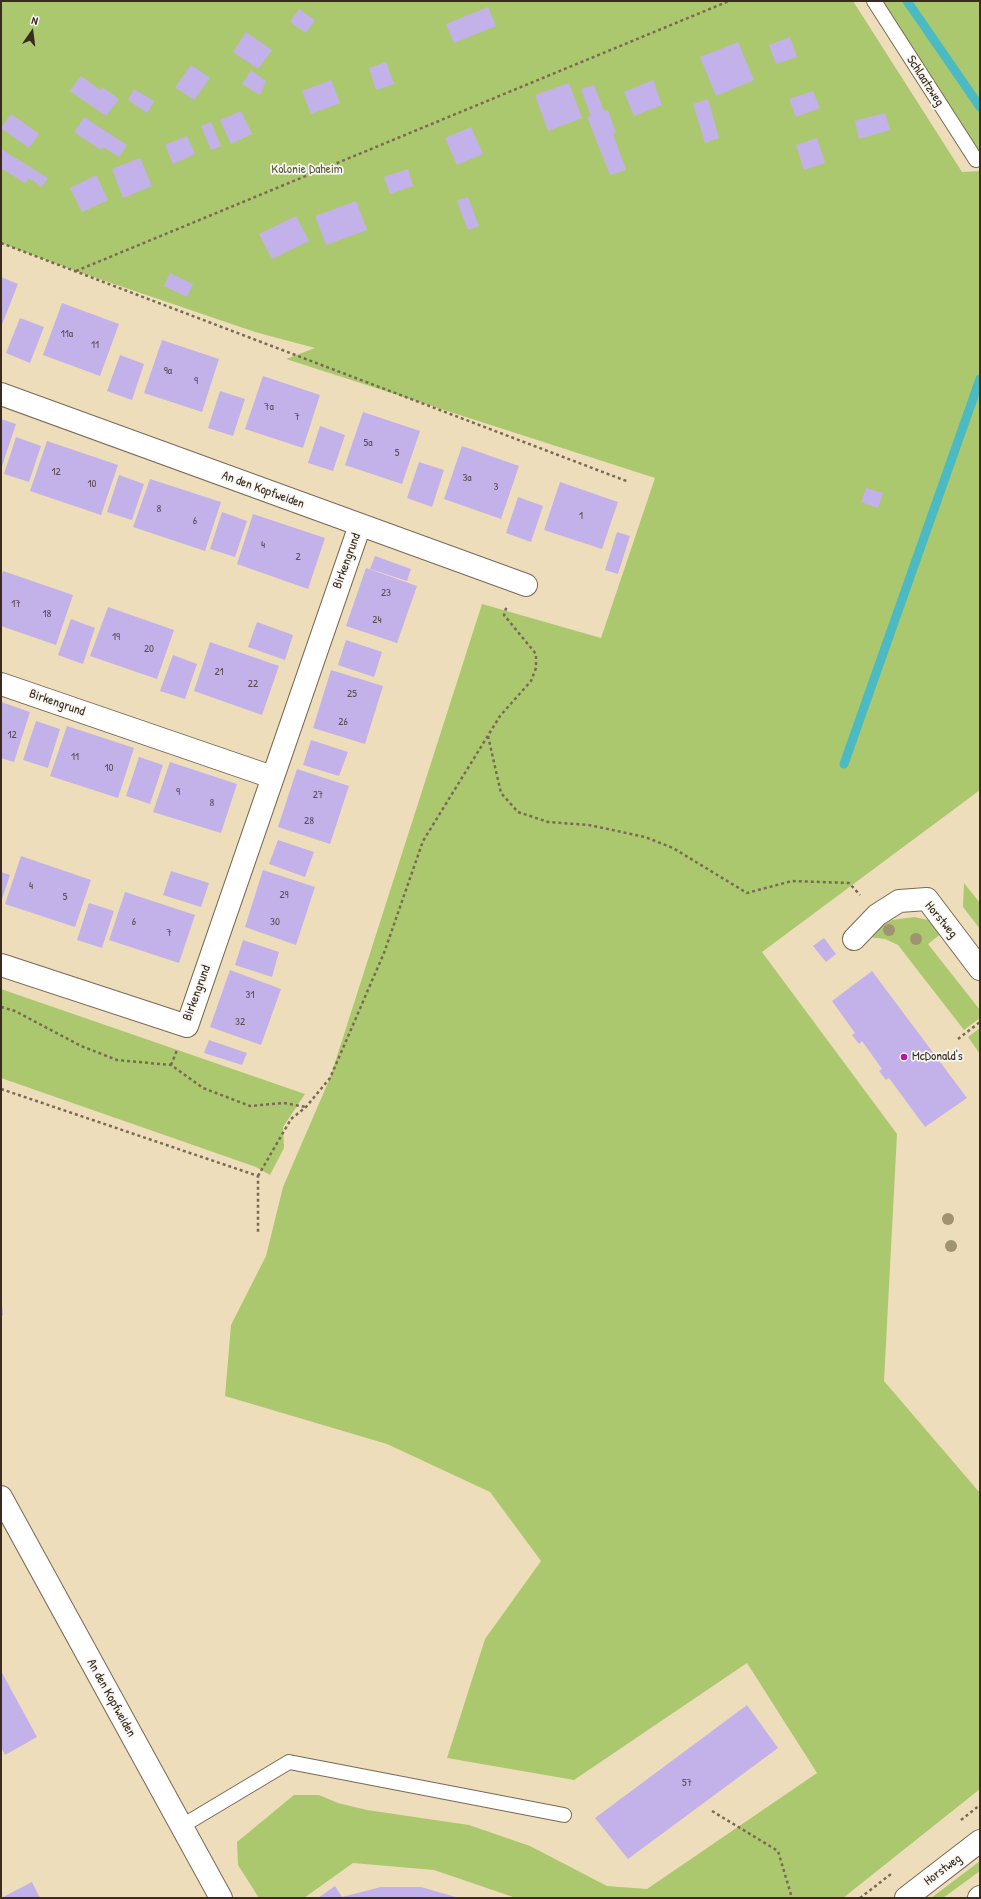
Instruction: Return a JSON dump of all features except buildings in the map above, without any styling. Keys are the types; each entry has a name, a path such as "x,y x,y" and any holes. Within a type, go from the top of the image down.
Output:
{"street":[{"name":"An den Kopfweiden","path":"1,394 519,583"},
{"name":"Birkengrund","path":"1,965 187,1026 360,525"},
{"name":"Birkengrund","path":"1,684 272,777"},
{"name":"Horstweg","path":"854,939 878,915 899,901 927,899 980,969"},
{"name":"An den Kopfweiden","path":"1,1497 221,1898"},
{"name":"Horstweg","path":"906,1898 980,1841"}],"lane":[{"name":"Schlaatzweg","path":"874,1 976,160"},
{"path":"182,1826 289,1762 564,1815"}],"path":[{"path":"76,271 729,1"},
{"path":"1,243 629,482"},
{"path":"258,1232 258,1176 291,1119 306,1107 330,1078 384,953 423,841 500,716 531,681 536,668 536,654 504,615 519,583"},
{"path":"488,736 501,793 518,812 548,822 589,825 645,837 673,848 747,893 792,881 849,883 878,915"},
{"path":"1,1007 15,1011 81,1046 117,1060 171,1065 203,1088 250,1106 284,1103 306,1107"},
{"path":"958,1039 980,1022"},
{"path":"1,1089 258,1176"},
{"path":"712,1811 778,1851 792,1898"}],"green space":[{"name":"Kolonie Daheim","path":"853,1 962,172 980,171 980,790 762,952 897,1134 884,1381 980,1493 980,1789 843,1898 516,1898 434,1870 353,1863 304,1898 259,1898 238,1865 237,1842 294,1795 319,1795 338,1803 367,1810 469,1825 530,1846 607,1886 647,1889 817,1773 747,1663 574,1780 447,1758 485,1639 541,1561 490,1492 387,1444 225,1396 231,1325 266,1256 283,1187 330,1078 482,604 601,638 655,478 286,359 315,348 255,332 76,271 1,243 1,2"},
{"path":"881,1 980,1 980,154"},
{"path":"964,883 980,903 980,929 963,907"},
{"path":"914,917 928,920 946,930 928,944 980,1010 980,1018 964,1030 898,945 885,939 869,937 883,925 892,920"},
{"path":"1,989 305,1094 283,1127 284,1148 270,1175 256,1167 1,1078"},
{"path":"980,1028 980,1054 968,1037"},
{"path":"980,1861 980,1871 943,1898 931,1898"}],"waterway":[{"path":"907,1 980,107"},
{"path":"844,764 980,379"}],"place":[{"name":"McDonald's","path":"904,1057"}]}
